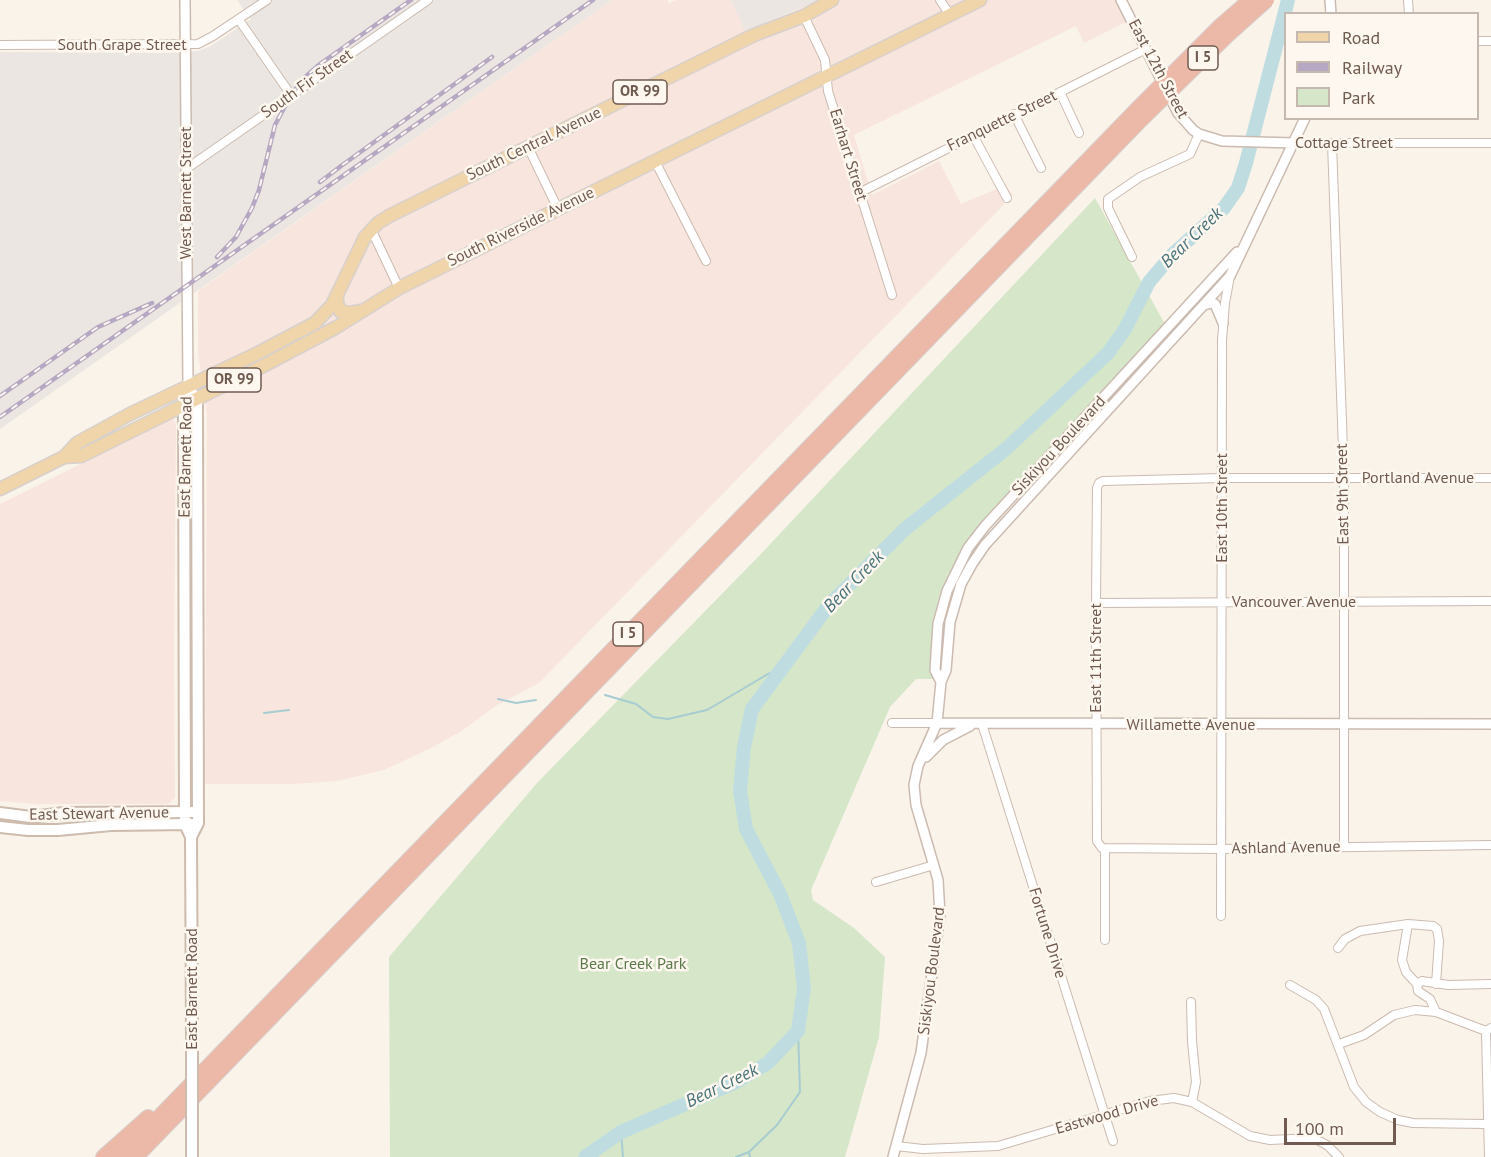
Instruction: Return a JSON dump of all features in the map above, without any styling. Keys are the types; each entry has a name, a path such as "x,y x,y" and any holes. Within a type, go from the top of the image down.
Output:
{"highway":[{"name":"I 5","path":"136,1157 1138,115 1221,25 1250,0"},
{"name":"I 5","path":"120,1157 1138,115 1267,0"},
{"path":"104,1157 209,1065"},
{"path":"147,1157 208,1083"}],"main road":[{"name":"South Central Avenue","path":"315,323 324,316 337,295 365,237 371,229 389,216 754,35 804,16 832,0"},
{"name":"South Riverside Avenue","path":"64,457 81,456 311,342 399,288 980,0"},
{"path":"337,295 340,311 350,313 365,310"},
{"name":"South Riverside Avenue","path":"0,489 64,457 77,443 130,414 297,334 315,323"},
{"name":"East Barnett Road","path":"188,386 196,399 198,555 198,818 191,837 192,1157"},
{"name":"East Barnett Road","path":"188,386 184,405 185,824 191,837"},
{"path":"101,446 98,442 100,438 115,430 130,414"},
{"path":"184,505 191,509 191,542 198,555"},
{"name":"East Stewart Avenue","path":"0,813 31,816 64,813 185,812 198,818"},
{"name":"East Stewart Avenue","path":"0,827 41,830 111,825 185,824 198,818"}],"street":[{"name":"West Barnett Street","path":"185,0 188,386"},
{"name":"South Grape Street","path":"0,45 198,44 239,20 267,0"},
{"name":"South Fir Street","path":"186,169 428,0"},
{"path":"940,0 950,15"},
{"name":"East 12th Street","path":"1121,0 1178,113 1188,126 1199,134"},
{"name":"Earhart Street","path":"804,16 825,60 828,91 892,295"},
{"path":"239,20 291,95"},
{"name":"Franquette Street","path":"859,193 1146,49"},
{"path":"1059,92 1079,133"},
{"path":"1014,114 1041,168"},
{"name":"East 10th Street","path":"1221,916 1223,323 1230,276 1304,120"},
{"path":"1132,257 1107,204 1111,195 1140,177 1190,154 1199,134"},
{"name":"Cottage Street","path":"1199,134 1232,143 1491,142"},
{"path":"973,135 1007,198"},
{"name":"East 9th Street","path":"1332,143 1344,478 1344,846"},
{"path":"528,147 558,209"},
{"path":"655,160 706,261"},
{"path":"371,229 399,288"},
{"name":"Siskiyou Boulevard","path":"941,682 935,670 938,624 947,591 968,548 985,526 1223,269 1246,240"},
{"name":"Siskiyou Boulevard","path":"893,1157 917,1070 928,1014 940,915 939,890 934,865 914,798 914,785 918,766 937,723 941,682 946,670 948,635 954,604 961,584 978,554 1230,276"},
{"path":"1202,307 1208,303 1215,304 1223,323"},
{"name":"Portland Avenue","path":"1097,488 1099,483 1111,479 1491,478"},
{"name":"East 11th Street","path":"1097,488 1097,841 1105,849"},
{"name":"Vancouver Avenue","path":"1096,603 1491,602"},
{"name":"Willamette Avenue","path":"892,723 1491,724"},
{"path":"918,766 943,740 979,724"},
{"name":"Fortune Drive","path":"979,724 1113,1141"},
{"name":"Ashland Avenue","path":"1105,849 1491,845"},
{"path":"1105,849 1105,940"},
{"path":"876,882 934,865"},
{"path":"1338,948 1345,939 1360,931 1408,924 1433,926 1437,929 1439,940 1436,984"},
{"path":"1408,924 1402,960 1406,972 1417,984 1418,991 1430,999 1436,1012"},
{"path":"1417,984 1424,980 1436,984 1491,984"},
{"path":"1290,984 1316,1000 1324,1009 1354,1087 1366,1102 1380,1112 1398,1120 1413,1123 1487,1124"},
{"path":"1191,1002 1196,1074 1192,1102"},
{"path":"1339,1044 1364,1035 1401,1012 1422,1010 1436,1012 1488,1029 1489,1157"},
{"name":"Eastwood Drive","path":"896,1146 923,1149 998,1146 1158,1100 1174,1098 1192,1102 1250,1136 1270,1140 1313,1138 1327,1145 1339,1157"}],"shaded area":[{"path":"237,0 612,0 0,429 0,52 168,53 198,51 211,46 251,19"},
{"path":"612,0 667,0 669,3 676,0 731,0 746,31 820,0 1116,0 1126,22 1084,43 1076,26 854,135 872,195 939,161 961,204 1006,185 1013,195 539,683 497,705 463,730 431,748 384,770 337,781 292,784 205,784 207,416 198,352 198,291"},
{"path":"731,0 820,0 745,31"},
{"path":"173,418 176,424 175,798 168,804 37,804 0,801 0,504"}],"green space":[{"name":"Bear Creek Park","path":"1095,198 1166,326 959,559 932,651 933,679 916,679 890,707 811,890 813,900 854,928 885,957 879,1037 845,1157 390,1157 389,957 537,783 758,557"}],"waterway":[{"name":"Bear Creek","path":"1285,12 1288,0"},
{"name":"Bear Creek","path":"585,1157 621,1132 736,1082 768,1063 798,1031 804,988 799,943 780,894 746,829 740,791 744,747 752,709 829,605 905,529 1007,448 1108,353 1125,329 1149,282 1172,255 1224,208 1238,188 1246,163 1284,16"},
{"path":"605,695 636,704 653,717 668,719 707,710 768,674 783,669"},
{"path":"498,699 516,703 536,700"},
{"path":"264,713 289,710"},
{"path":"750,1157 749,1152 777,1125 800,1092 798,1031"},
{"path":"621,1132 623,1157"},
{"path":"736,1157 749,1152"}],"railway":[{"path":"217,257 236,237 252,208 259,190 275,125 291,95 304,78 320,64 411,0"},
{"path":"0,417 593,0"},
{"path":"320,182 492,57"},
{"path":"0,396 98,327 152,303"}]}
